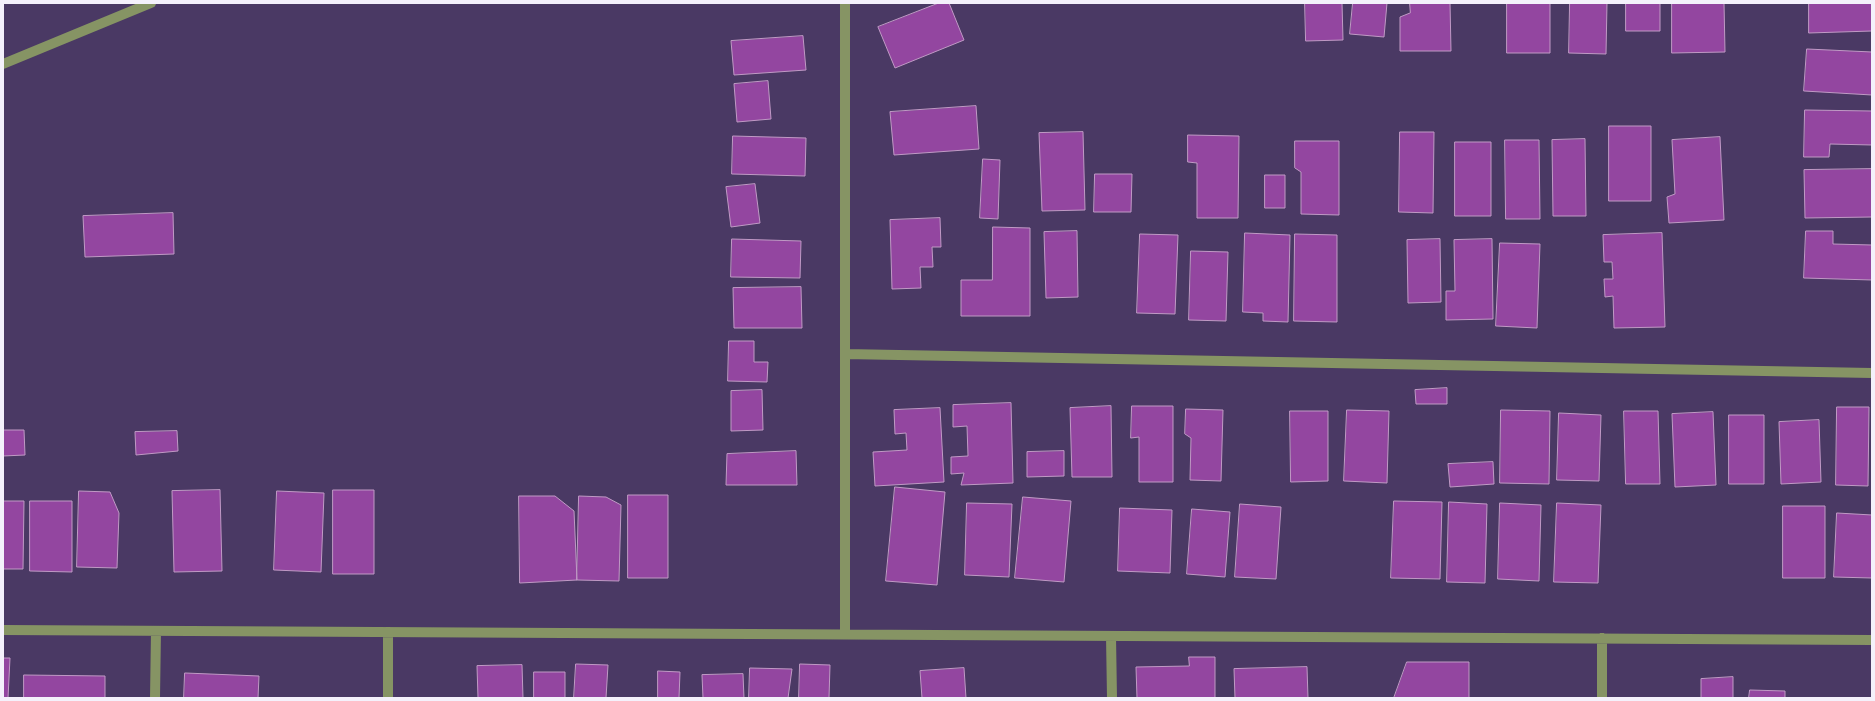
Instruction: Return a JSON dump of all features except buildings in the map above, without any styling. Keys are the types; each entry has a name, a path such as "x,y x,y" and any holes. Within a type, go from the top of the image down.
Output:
{"street":[{"path":"3,64 151,3"},
{"path":"845,3 845,634"},
{"path":"844,354 1872,373"},
{"path":"3,630 1872,640"},
{"path":"155,698 156,631"},
{"path":"388,632 388,698"},
{"path":"1111,636 1112,698"},
{"path":"1602,638 1602,698"}]}
